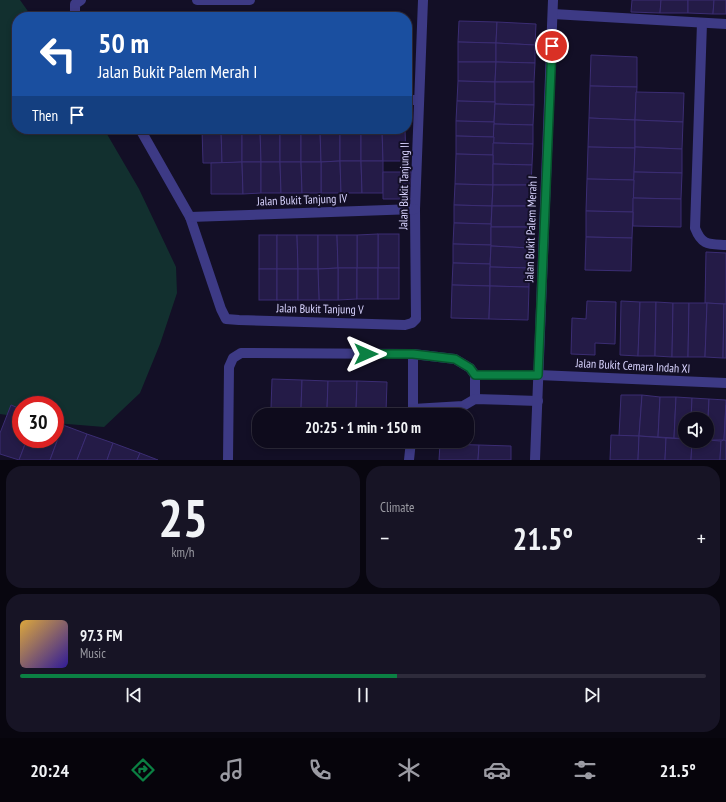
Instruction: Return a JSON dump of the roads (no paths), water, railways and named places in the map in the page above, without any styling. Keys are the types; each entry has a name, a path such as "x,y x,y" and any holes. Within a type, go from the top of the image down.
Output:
{"street":[{"path":"197,0 250,0"},
{"name":"Jalan Bukit Tanjung II","path":"412,323 416,319 415,209 423,0"},
{"name":"Jalan Bukit Palem Merah I","path":"535,460 554,0"},
{"path":"76,12 78,2"},
{"path":"553,14 726,24"},
{"path":"702,23 694,228 698,237 707,244 726,244"},
{"path":"412,100 419,100"},
{"path":"143,134 190,217"},
{"name":"Jalan Bukit Tanjung IV","path":"190,217 415,209"},
{"name":"Jalan Bukit Tanjung V","path":"190,217 221,309 226,319 406,325 412,323"},
{"path":"228,460 228,367 233,358 241,353 413,354 455,359 470,368 475,375 475,399"},
{"path":"413,354 413,408"},
{"name":"Jalan Bukit Cemara Indah XI","path":"475,375 538,375 726,383"},
{"path":"446,408 463,406 475,399 538,401"},
{"path":"409,460 410,448"}]}
